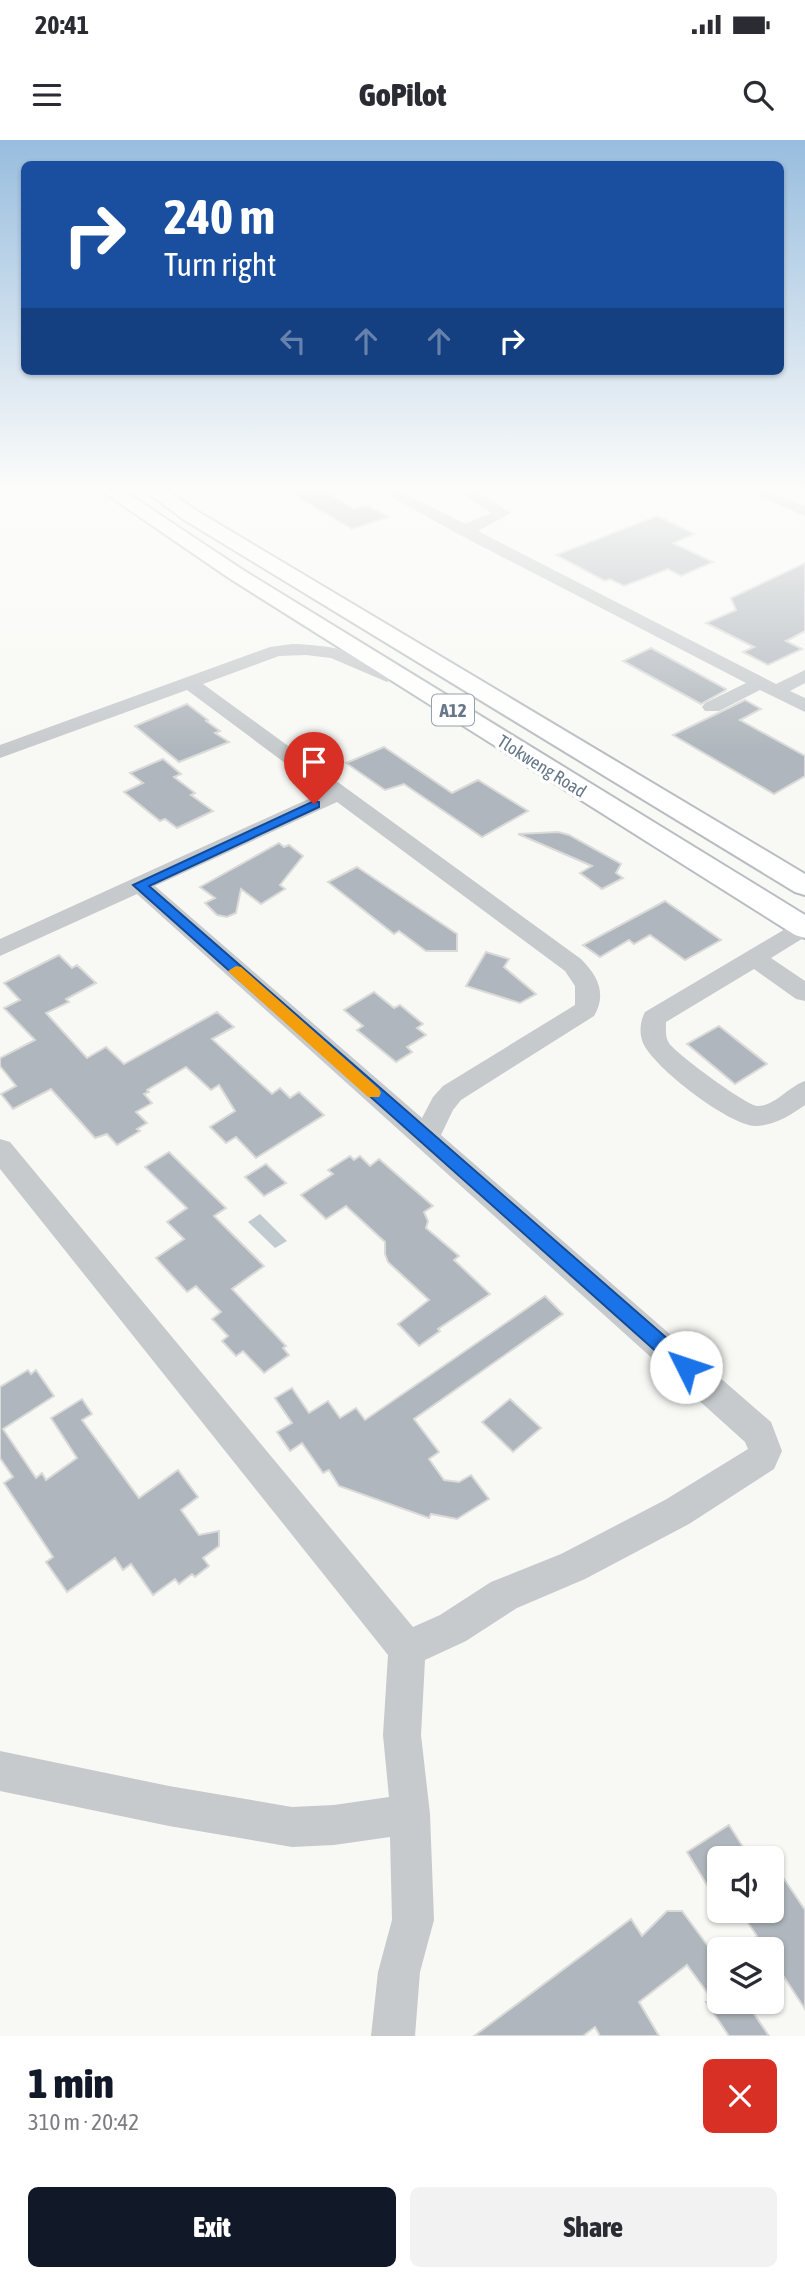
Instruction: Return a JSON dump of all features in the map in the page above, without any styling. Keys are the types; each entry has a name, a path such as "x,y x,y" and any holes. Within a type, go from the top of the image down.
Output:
{"main road":[{"name":"Tlokweng Road","path":"239,575 805,928"},
{"name":"Tlokweng Road","path":"291,575 805,886"}],"street":[{"path":"551,575 805,706"},
{"path":"0,752 276,651 322,649 362,661 451,715 508,744"},
{"path":"712,707 805,676"},
{"path":"190,683 573,965 590,987 590,999 585,1010 452,1093 442,1104 425,1139"},
{"path":"0,948 340,793"},
{"path":"140,885 759,1433 765,1451 762,1458 677,1512 573,1567 504,1595 453,1628 407,1649"},
{"path":"805,928 654,1018 652,1036 660,1051 737,1111 753,1116 779,1110 805,1091"},
{"path":"755,958 805,993"},
{"path":"0,1149 407,1649 402,1735 410,1814 413,1920 399,1972 393,2036"},
{"path":"0,1771 292,1827 334,1825 410,1814"}],"shaded area":[{"path":"260,1214 287,1241 275,1248 248,1222"}],"building":[{"path":"595,575 651,575 624,586 610,579 605,581"},
{"path":"779,575 805,575 805,631 786,641 802,649 768,665 743,652 754,647 706,623 736,610 731,598"},
{"path":"651,648 726,690 701,704 623,661"},
{"path":"745,700 761,709 740,720 805,756 805,776 774,794 673,735"},
{"path":"187,704 220,731 215,733 229,742 179,762 135,726"},
{"path":"384,747 452,793 478,780 528,811 482,837 404,784 385,790 346,763"},
{"path":"163,759 181,774 174,777 195,793 191,795 213,811 177,828 165,819 160,821 124,792 143,783 130,773"},
{"path":"558,832 569,835 621,864 616,873 623,878 602,889 580,873 592,866 518,834"},
{"path":"279,843 284,847 289,845 303,856 280,885 285,889 261,904 241,889 236,913 227,917 217,915 205,903 215,898 200,887"},
{"path":"357,867 457,934 457,951 426,951 399,931 394,934 328,882"},
{"path":"665,901 721,940 685,960 650,935 634,944 629,940 600,957 583,945"},
{"path":"486,952 509,959 504,967 536,994 520,1003 466,986"},
{"path":"59,955 72,968 77,965 96,983 66,999 69,1002 46,1013 87,1058 106,1047 124,1064 217,1012 234,1027 212,1039 272,1094 280,1088 290,1098 299,1092 324,1115 256,1158 236,1137 226,1143 210,1127 235,1111 219,1085 211,1090 186,1067 147,1090 149,1092 144,1094 152,1103 136,1112 147,1123 137,1129 140,1131 117,1145 107,1134 95,1138 51,1089 13,1109 1,1094 16,1086 0,1066 0,1058 35,1040 4,1008 20,1000 4,983"},
{"path":"374,992 394,1008 400,1005 423,1024 417,1028 426,1035 407,1047 412,1052 396,1062 357,1030 363,1026 344,1010"},
{"path":"719,1026 767,1064 735,1084 687,1044"},
{"path":"169,1152 226,1208 214,1216 264,1266 232,1289 286,1346 283,1348 289,1355 264,1373 243,1351 236,1356 222,1341 228,1336 212,1319 221,1312 196,1286 187,1292 156,1258 184,1239 167,1222 187,1208 145,1167"},
{"path":"350,1156 354,1160 360,1156 370,1166 379,1159 433,1206 424,1212 428,1221 426,1228 459,1256 454,1260 490,1294 438,1329 440,1331 419,1346 398,1324 429,1300 388,1262 385,1242 346,1206 326,1219 301,1195 333,1174 328,1170"},
{"path":"266,1164 286,1183 264,1196 245,1177"},
{"path":"545,1296 563,1314 414,1419 439,1452 429,1459 444,1480 459,1482 471,1475 489,1499 457,1519 431,1514 429,1518 339,1486 329,1470 323,1473 302,1443 290,1451 277,1432 292,1423 275,1398 292,1388 309,1413 328,1401 340,1418 356,1408 365,1420"},
{"path":"28,1370 31,1374 36,1370 54,1396 3,1429 36,1478 42,1473 46,1480 77,1458 51,1418 82,1399 92,1414 82,1420 139,1498 178,1470 198,1497 181,1510 199,1535 219,1531 219,1546 203,1558 209,1566 195,1577 192,1574 179,1584 175,1579 153,1595 131,1564 123,1570 115,1558 67,1592 46,1562 53,1557 4,1483 13,1477 0,1458 0,1387"},
{"path":"510,1399 541,1428 513,1452 482,1422"},
{"path":"729,1825 742,1846 707,1846 707,1885 687,1852"},
{"path":"784,1879 805,1910 805,2009 784,1977 784,1937 757,1936 748,1923 784,1923"},
{"path":"667,1911 682,1911 707,1945 707,1992 687,1965 639,2002 659,2036 600,2036 595,2027 583,2036 474,2036 631,1919 642,1936"},
{"path":"714,2014 754,2014 769,2036 729,2036"}],"slow traffic":[{"path":"236,971 373,1093"}],"route":[{"path":"314,804 140,885 686,1367"}]}
